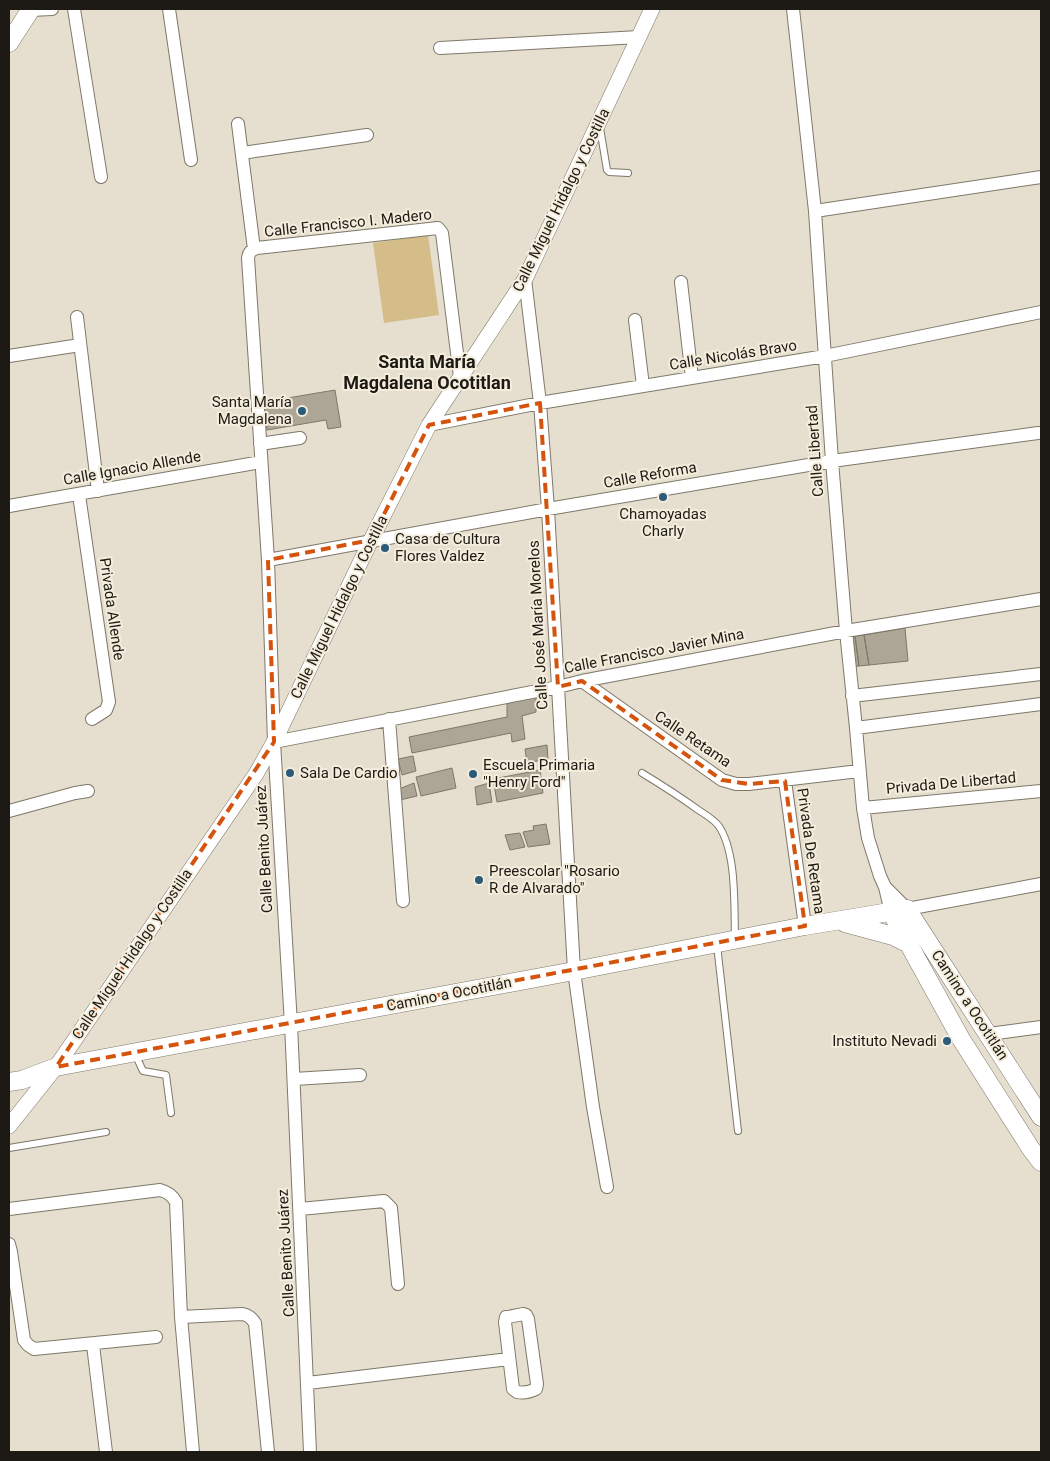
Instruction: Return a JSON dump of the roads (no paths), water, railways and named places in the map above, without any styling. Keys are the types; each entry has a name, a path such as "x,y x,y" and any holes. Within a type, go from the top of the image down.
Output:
{"main road":[{"path":"9,44 31,10"},
{"name":"Camino a Ocotitlán","path":"9,1082 22,1080 56,1067 899,910"},
{"name":"Camino a Ocotitlán","path":"899,910 909,944 960,1040 1030,1149 1041,1162"},
{"name":"Camino a Ocotitlán","path":"899,910 989,1034 1040,1114"},
{"path":"834,921 893,936 909,944"}],"street":[{"path":"31,10 52,9"},
{"path":"74,9 101,177"},
{"path":"168,9 191,160"},
{"name":"Calle Miguel Hidalgo y Costilla","path":"10,1123 56,1067 256,774 274,742 371,540 429,425 525,279 652,9"},
{"name":"Calle Libertad","path":"793,9 815,211 832,461 863,808 873,856 885,887 899,910"},
{"path":"440,48 639,37"},
{"path":"238,124 255,249"},
{"path":"242,153 367,135"},
{"path":"815,211 1041,177"},
{"name":"Calle Francisco I. Madero","path":"255,249 438,228 441,230 460,377"},
{"name":"Calle Benito Juárez","path":"255,249 250,251 248,258 268,560 274,742 294,1079 310,1452"},
{"name":"Calle José María Morelos","path":"525,279 540,404 548,509 574,971 586,1060 607,1187"},
{"path":"681,282 692,378"},
{"name":"Calle Nicolás Bravo","path":"429,425 643,386 825,356 1041,312"},
{"path":"77,317 98,491"},
{"path":"634,320 643,386"},
{"path":"9,356 80,345"},
{"name":"Calle Reforma","path":"268,560 371,540 832,461 1038,434"},
{"path":"260,444 300,438"},
{"name":"Calle Ignacio Allende","path":"9,506 261,462"},
{"name":"Privada Allende","path":"79,495 109,702 106,710 92,719"},
{"name":"Calle Francisco Javier Mina","path":"274,742 846,631 1041,599"},
{"path":"852,696 1041,674"},
{"name":"Calle Retama","path":"582,681 722,780 736,784 750,784 859,771"},
{"path":"856,728 1041,704"},
{"path":"389,719 402,901"},
{"name":"Privada De Retama","path":"785,781 805,926"},
{"path":"9,811 88,791"},
{"name":"Privada De Libertad","path":"863,808 1041,791"},
{"path":"899,910 1041,884"},
{"path":"989,1034 1041,1027"},
{"path":"294,1079 360,1076"},
{"path":"9,1210 160,1190 173,1197 176,1202 181,1317 193,1452"},
{"path":"300,1209 384,1201 391,1208 398,1284"},
{"path":"9,1244 24,1340 34,1349 41,1350 156,1338"},
{"path":"181,1317 242,1314 248,1315 255,1323 268,1452"},
{"path":"526,1315 537,1384 536,1389 519,1393 514,1391 509,1359 505,1319 508,1316 526,1315"},
{"path":"94,1344 106,1452"},
{"path":"308,1383 509,1359"}],"lane":[{"path":"599,122 607,170 609,172 628,173"},
{"path":"642,773 692,805 712,819 718,826 725,840 734,887 735,940"},
{"path":"717,943 738,1131"},
{"path":"134,1053 143,1071 166,1075 171,1113"},
{"path":"9,1148 106,1132"}],"place":[{"name":"Santa María Magdalena","path":"302,411"},
{"name":"Chamoyadas Charly","path":"663,497"},
{"name":"Casa de Cultura Flores Valdez","path":"385,548"},
{"name":"Sala De Cardio","path":"290,773"},
{"name":"Escuela Primaria \"Henry Ford\"","path":"473,774"},
{"name":"Preescolar \"Rosario R de Alvarado\"","path":"479,880"},
{"name":"Instituto Nevadi","path":"947,1041"}],"district":[{"name":"Santa María Magdalena Ocotitlan","path":"427,372"}]}
